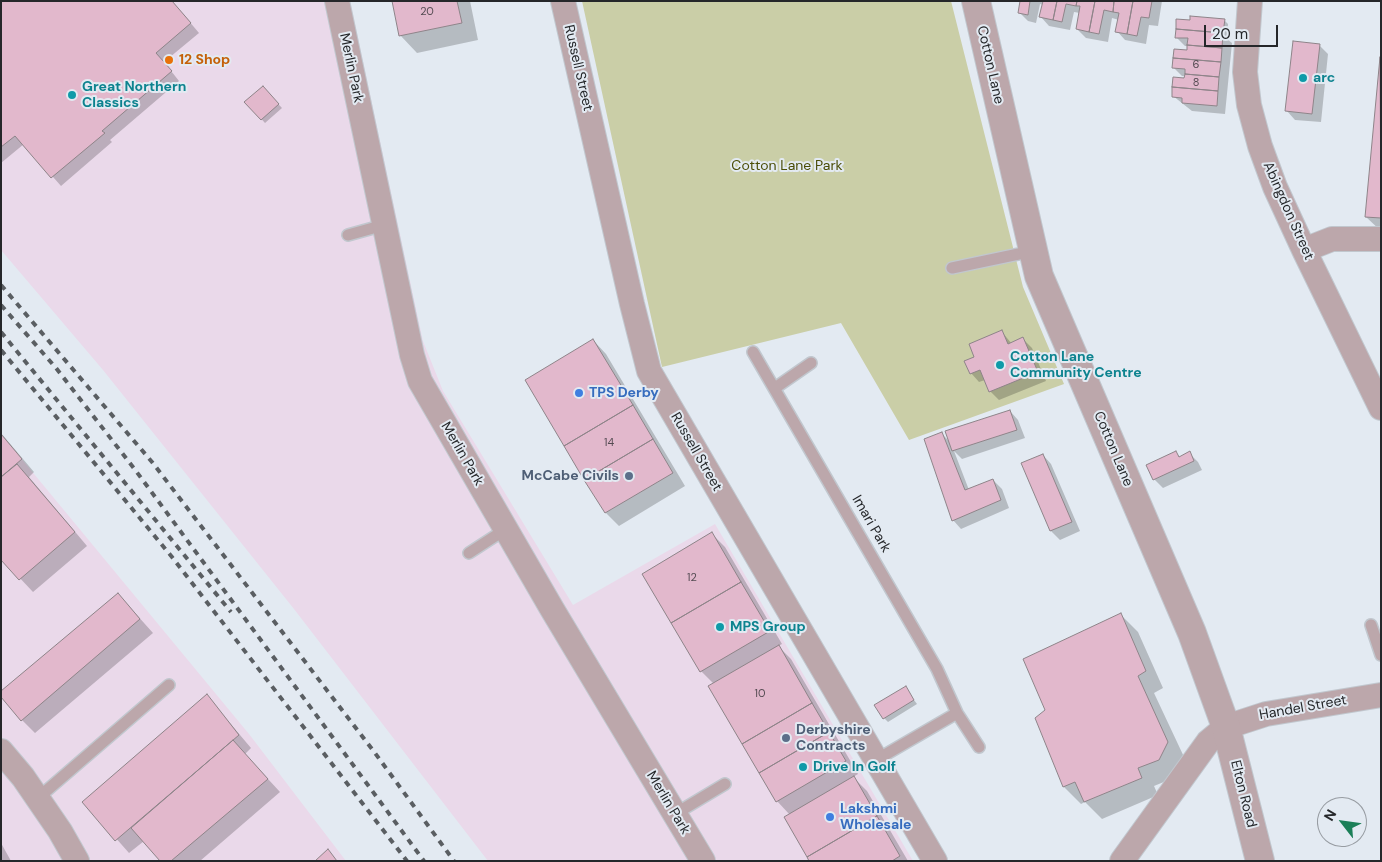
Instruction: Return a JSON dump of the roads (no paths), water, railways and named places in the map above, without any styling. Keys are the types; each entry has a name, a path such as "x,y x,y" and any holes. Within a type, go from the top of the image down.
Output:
{"street":[{"name":"Merlin Park","path":"337,1 412,355 420,381 675,814 698,859"},
{"name":"Russell Street","path":"563,1 649,371 935,861"},
{"name":"Cotton Lane","path":"976,1 1033,251 1052,310 1192,633 1226,727"},
{"name":"Abingdon Street","path":"1250,1 1245,72 1249,105 1260,146 1272,179 1304,250 1381,408"},
{"path":"1304,250 1324,240 1381,239"},
{"name":"Handel Street","path":"1226,727 1266,714 1381,695"},
{"path":"1122,861 1208,742 1226,727"},
{"name":"Elton Road","path":"1226,727 1260,861"},
{"path":"1,751 38,798 77,861"}],"lane":[{"path":"348,235 384,225"},
{"path":"952,268 1033,251"},
{"name":"Imari Park","path":"753,352 937,669 957,713 979,747"},
{"path":"775,388 811,363"},
{"path":"469,553 506,529"},
{"path":"1371,625 1381,654"},
{"path":"38,798 169,685"},
{"path":"876,760 957,713"},
{"path":"675,814 725,784"}],"railway":[{"path":"1,285 152,462 375,753 454,861"},
{"path":"1,305 56,368 136,471 424,861"},
{"path":"1,332 231,612"},
{"path":"1,350 172,557 407,861"}],"place":[{"name":"12 Shop","path":"169,60"},
{"name":"arc","path":"1303,78"},
{"name":"Great Northern Classics","path":"72,95"},
{"name":"Cotton Lane Community Centre","path":"1000,365"},
{"name":"TPS Derby","path":"579,393"},
{"name":"McCabe Civils","path":"629,476"},
{"name":"MPS Group","path":"720,627"},
{"name":"Derbyshire Contracts","path":"786,738"},
{"name":"Drive In Golf","path":"803,767"},
{"name":"Lakshmi Wholesale","path":"830,817"}],"park label":[{"name":"Cotton Lane Park","path":"787,166"}]}
